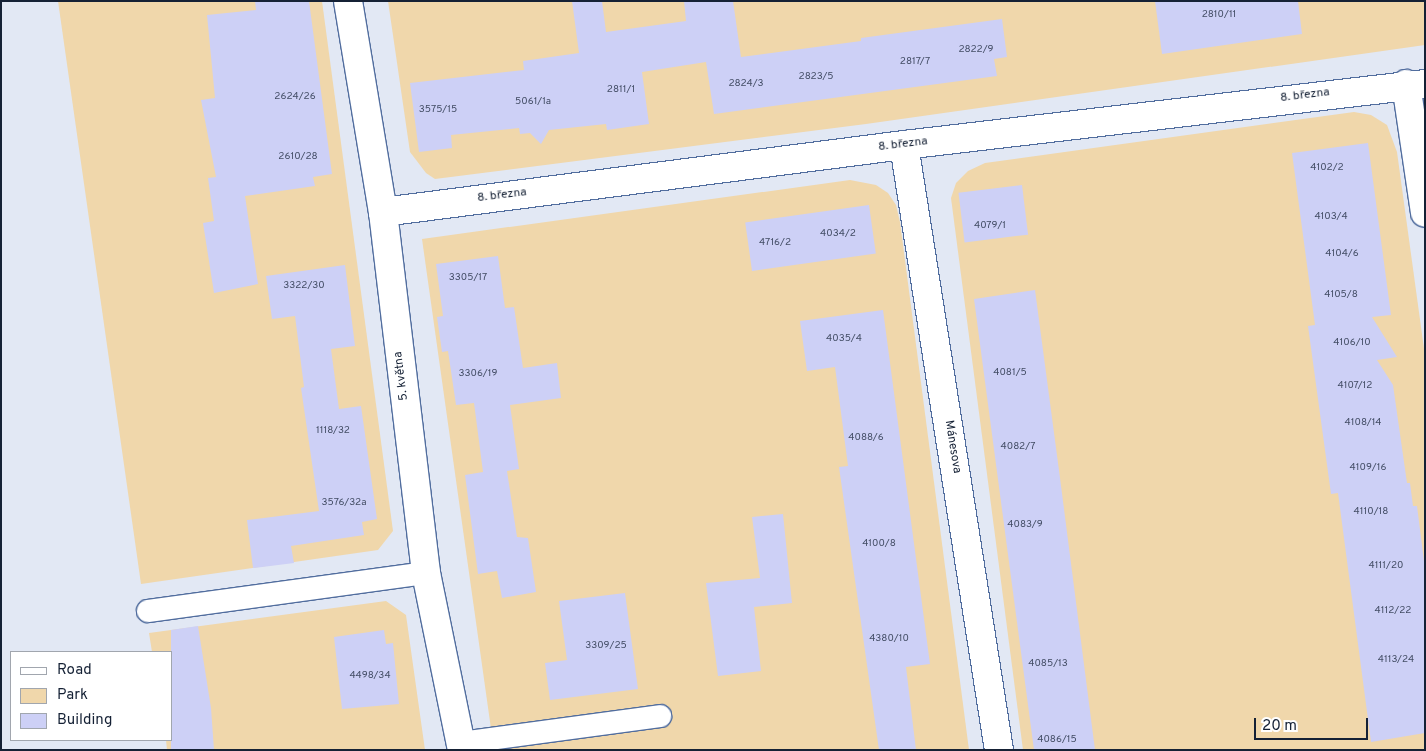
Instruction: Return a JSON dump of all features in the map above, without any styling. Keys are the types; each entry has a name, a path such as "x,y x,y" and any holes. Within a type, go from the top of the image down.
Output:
{"street":[{"name":"5. května","path":"348,1 383,212 426,572 462,746"},
{"name":"8. března","path":"383,212 904,145 1416,84"},
{"path":"1416,84 1425,213"},
{"name":"Mánesova","path":"904,145 999,750"}],"lane":[{"path":"148,611 426,572"},
{"path":"462,746 660,716"}],"green space":[{"path":"58,1 322,1 393,531 378,550 141,584"},
{"path":"388,1 1425,1 1425,45 866,124 435,179 426,173 410,152"},
{"path":"1354,112 1371,115 1387,125 1397,152 1425,356 1425,750 1023,750 951,198 956,183 968,171 985,163"},
{"path":"850,180 876,185 888,193 896,205 900,222 969,750 494,750 422,239"},
{"path":"386,601 406,615 425,750 167,750 166,741 172,741 172,651 152,651 149,633"}],"building":[{"path":"255,1 309,1 332,174 313,177 315,186 245,196 258,284 214,293 203,223 214,221 208,178 216,177 201,100 215,98 207,15 256,10"},
{"path":"572,1 602,1 606,32 686,21 684,1 733,1 741,57 861,41 861,38 1002,19 1007,57 994,59 997,76 714,114 706,62 642,72 649,124 607,130 606,124 549,130 541,144 530,133 520,134 519,128 451,135 452,148 419,152 410,83 524,70 523,61 579,53"},
{"path":"1155,1 1298,1 1302,34 1162,54"},
{"path":"1368,143 1391,315 1372,317 1397,357 1377,360 1393,385 1407,483 1410,483 1413,506 1417,506 1425,569 1425,733 1371,742 1338,493 1331,494 1308,326 1315,325 1292,153"},
{"path":"1022,185 1028,235 965,242 958,193"},
{"path":"869,205 876,254 752,271 745,222"},
{"path":"498,256 505,308 514,307 523,368 557,363 561,398 510,405 519,469 507,471 517,537 528,538 536,592 502,598 497,571 478,574 465,475 483,472 474,403 456,405 448,351 442,352 437,317 443,316 436,264"},
{"path":"345,265 355,346 331,349 339,409 361,406 377,519 362,522 364,535 291,546 294,563 253,568 247,520 319,511 301,388 304,387 295,316 272,319 266,276"},
{"path":"1035,290 1095,750 1034,750 974,299"},
{"path":"883,310 930,664 906,667 916,750 879,750 839,467 848,466 835,367 807,371 800,321"},
{"path":"783,514 792,603 754,607 761,671 718,676 706,583 760,578 752,517"},
{"path":"625,593 638,689 550,700 545,663 567,660 559,601"},
{"path":"198,626 211,708 214,750 171,750 171,630"},
{"path":"384,630 386,644 393,643 399,704 342,709 334,637"}]}
